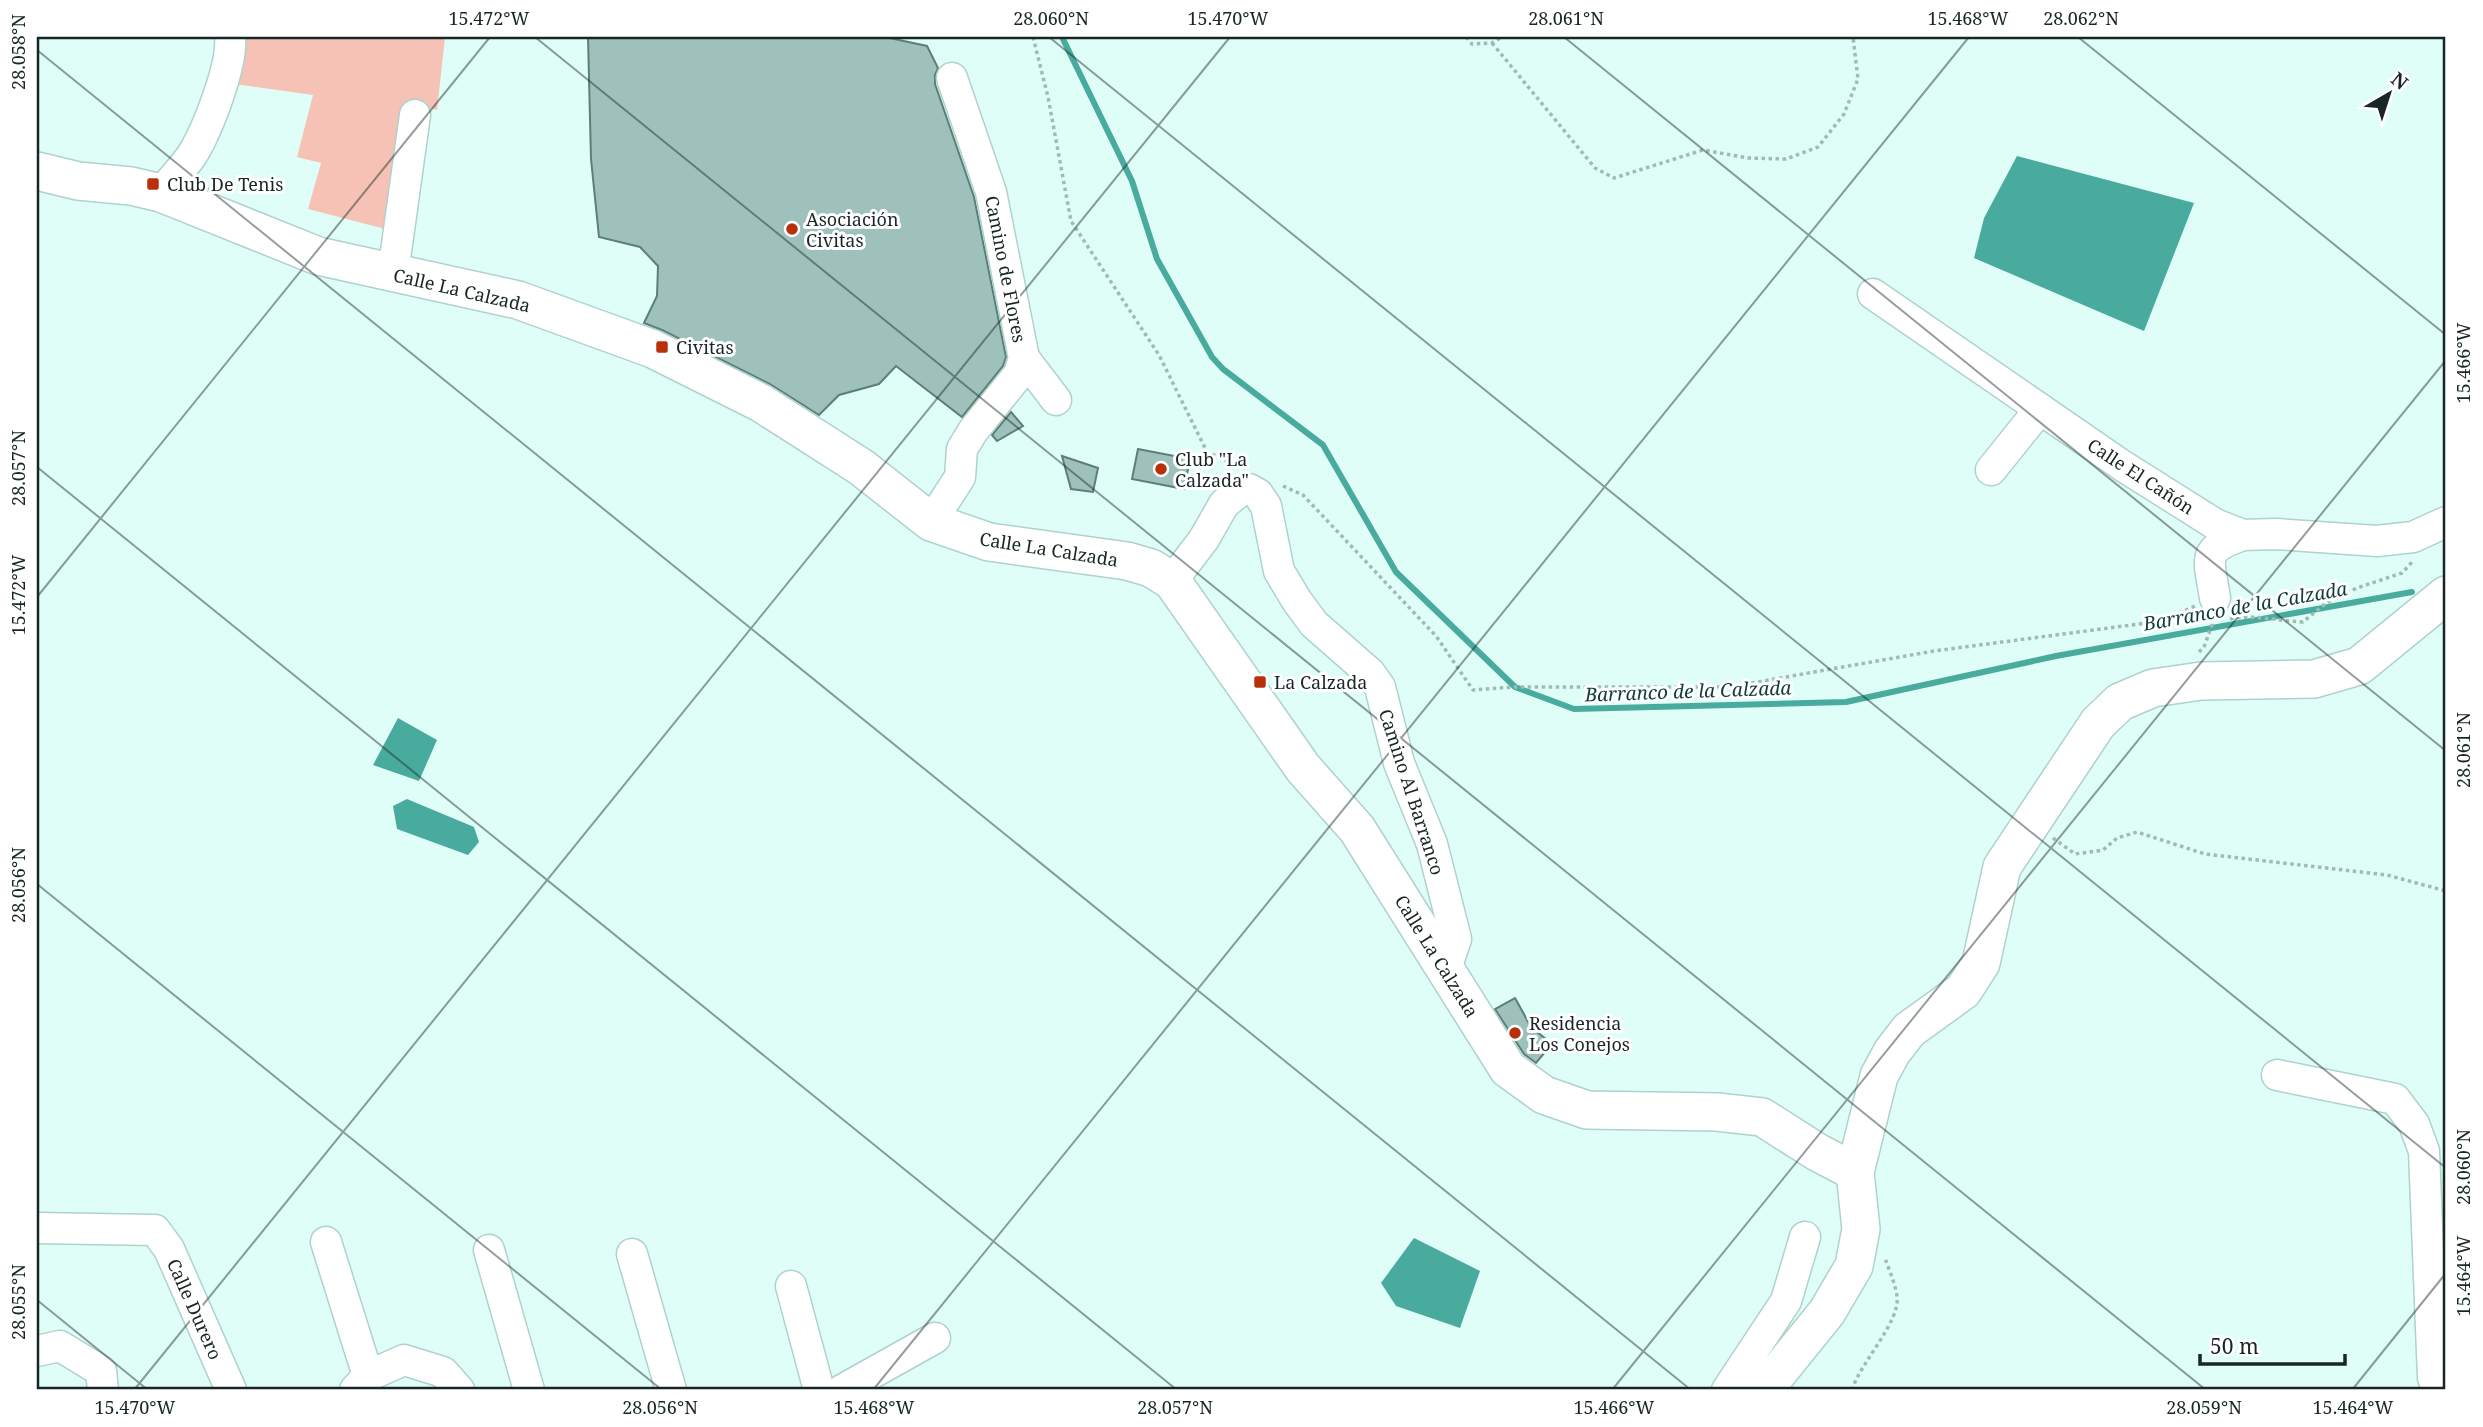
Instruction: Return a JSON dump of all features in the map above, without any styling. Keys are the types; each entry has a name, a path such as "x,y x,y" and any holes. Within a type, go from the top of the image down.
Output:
{"main road":[{"name":"Calle La Calzada","path":"37,171 78,181 131,186 161,193 318,256 518,300 653,349 761,403 861,467 931,522 989,542 1127,561 1151,568 1172,581 1303,768 1357,830 1508,1069 1544,1095 1587,1110 1717,1112 1762,1118 1816,1152 1855,1172"},
{"path":"1765,1390 1827,1312 1854,1266 1861,1228 1855,1172 1879,1076 1892,1052 1909,1030 1963,991 1981,963 2002,867 2098,723 2120,702 2153,688 2189,682 2314,679 2359,666 2446,595"}],"street":[{"path":"161,193 192,154 219,96 231,46 230,37"},
{"name":"Camino de Flores","path":"931,522 960,477 962,449 973,431 1019,374 1024,358 991,192 952,78"},
{"path":"393,273 415,115"},
{"name":"Calle El Cañón","path":"1872,294 2039,410 2215,524 2243,535 2276,534 2377,541 2413,537 2434,527"},
{"path":"1024,358 1056,400"},
{"path":"1991,470 2039,410"},
{"name":"Camino Al Barranco","path":"1172,581 1204,539 1224,503 1240,491 1249,489 1258,494 1266,506 1279,571 1297,601 1314,624 1370,673 1380,687 1399,763 1432,844 1456,939 1446,969"},
{"path":"2214,610 2211,554 2219,544 2243,535"},
{"path":"2277,1075 2395,1098 2414,1124 2424,1151 2439,1328 2433,1378 2438,1390"},
{"name":"Calle Durero","path":"37,1228 155,1230 169,1249 231,1390"},
{"path":"1727,1390 1786,1301 1805,1237"},
{"path":"327,1242 361,1383 404,1360 443,1372 459,1390"},
{"path":"489,1250 529,1390"},
{"path":"632,1254 671,1390"},
{"path":"791,1286 819,1390"},
{"path":"842,1390 935,1338"},
{"path":"37,1351 60,1346 101,1371 103,1390"}],"path":[{"path":"1032,37 1048,97 1070,222 1159,355 1207,452 1243,468"},
{"path":"1466,37 1472,44 1492,43 1502,37"},
{"path":"1492,43 1595,168 1614,178 1703,150 1748,158 1786,159 1818,147 1844,114 1858,79 1853,37"},
{"path":"1279,484 1303,495 1341,535 1436,636 1474,690 1515,687 1729,687 1934,651 2162,621 2214,610 2303,622 2326,603 2357,588 2402,573 2416,557 2434,527"},
{"path":"2032,821 2075,855 2103,850 2117,838 2137,832 2205,855 2387,875 2446,891"},
{"path":"1852,1390 1855,1379 1890,1323 1898,1298 1880,1241 1861,1228"}],"shaded area":[{"path":"245,37 445,37 437,110 420,105 389,230 308,209 321,163 297,157 313,95 234,84"},
{"path":"2017,156 2194,203 2144,331 1974,258 1984,218"},
{"path":"398,718 437,740 419,781 373,765"},
{"path":"407,799 474,827 479,842 468,855 397,829 393,806"},
{"path":"1414,1238 1480,1271 1460,1328 1396,1306 1381,1283"}],"building":[{"name":"Asociación Civitas","path":"588,37 885,37 927,46 938,68 935,84 974,197 1006,357 1003,366 962,417 896,366 879,384 839,395 819,415 770,384 644,323 657,296 658,266 640,247 599,237 591,159"},
{"path":"1011,412 1023,426 997,441 992,435"},
{"name":"Club \"La Calzada\"","path":"1138,449 1190,459 1184,489 1132,479"},
{"path":"1062,456 1098,468 1093,492 1071,489"},
{"name":"Residencia Los Conejos","path":"1515,998 1531,1027 1552,1044 1536,1063 1524,1054 1495,1009"}],"waterway":[{"name":"Barranco de la Calzada","path":"1062,37 1132,181 1157,259 1212,357 1223,369 1323,445 1396,572 1515,687 1574,709 1846,702 2056,656 2412,592"}],"place":[{"name":"Club De Tenis","path":"153,184"},
{"name":"Asociación Civitas","path":"792,229"},
{"name":"Civitas","path":"662,347"},
{"name":"Club \"La Calzada\"","path":"1161,469"},
{"name":"La Calzada","path":"1260,682"},
{"name":"Residencia Los Conejos","path":"1515,1033"}]}
